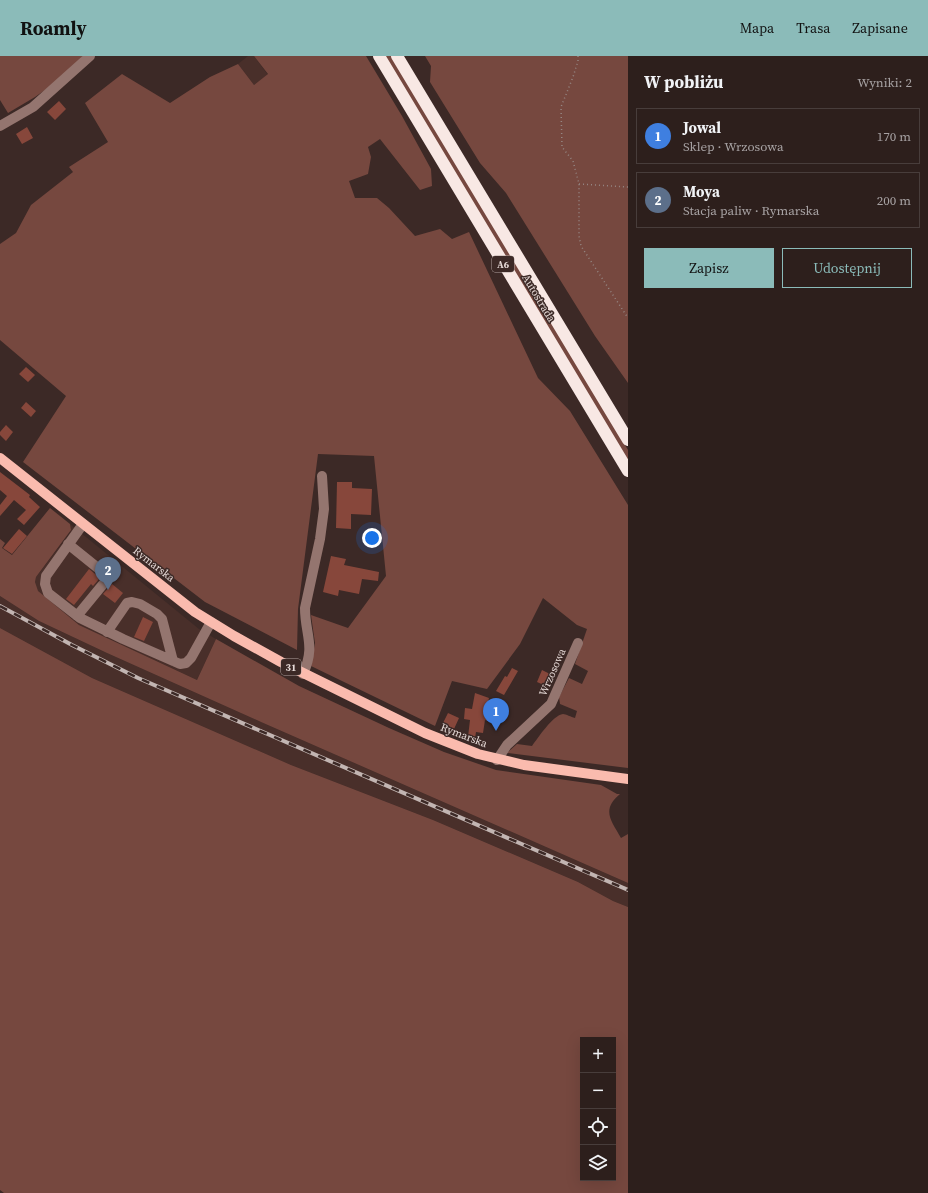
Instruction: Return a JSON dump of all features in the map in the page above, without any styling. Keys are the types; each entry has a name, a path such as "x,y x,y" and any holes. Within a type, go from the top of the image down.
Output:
{"highway":[{"name":"Autostrada","path":"379,56 628,471"},
{"name":"Autostrada","path":"397,56 628,440"}],"main road":[{"name":"Rymarska","path":"0,458 180,600 211,622 257,650 425,733 460,748 497,760 550,769 628,779"}],"street":[{"path":"0,126 33,107 90,56"},
{"path":"304,674 311,647 305,618 305,608 320,540 324,509 322,476"},
{"path":"83,524 46,576 44,584 48,593 76,616 173,662 183,664 189,661 211,622"},
{"path":"68,544 109,577 76,616"},
{"path":"107,632 127,603 132,602 140,604 157,614 162,619 173,662"},
{"name":"Wrzosowa","path":"497,760 507,745 551,704 578,643"}],"path":[{"path":"578,56 573,77 561,107 562,147 573,161 579,184 578,236 581,246 628,318"},
{"path":"579,184 628,187"}],"shaded area":[{"path":"0,56 83,56 55,83 8,113 0,100"},
{"path":"248,56 254,56 268,75 254,85 238,64"},
{"path":"254,56 366,56 402,116 431,169 432,186 420,190 380,139 368,147 371,157 368,174 349,181 355,198 377,198 389,208 415,236 440,229 452,239 469,232 538,378 570,411 628,505 628,768 507,753 517,744 532,746 546,727 559,715 564,714 575,718 577,711 560,704 559,697 569,678 582,684 588,671 575,664 587,629 577,625 543,598 520,644 487,689 452,681 435,726 311,666 315,643 311,615 348,628 386,576 374,456 318,454 298,609 297,650 205,602 23,462 66,396 0,340 0,244 16,233 31,205 73,172 69,167 108,142 85,103 122,74 170,103 210,77 238,64 254,85 268,74"},
{"path":"384,56 392,56 628,450 628,461"},
{"path":"425,56 628,56 628,383 595,336 506,193 480,163 430,82 431,66"},
{"path":"50,508 70,524 71,530 36,577 35,582 38,591 79,625 197,680 216,639 299,686 444,752 496,770 601,785 617,794 620,794 614,800 609,810 611,820 621,838 628,834 628,883 107,653 39,621 0,596 0,539 5,543 2,548 12,555"},
{"path":"70,524 199,629 216,639 197,680 79,625 37,591 35,582 36,577 69,534 71,530"},
{"path":"0,596 39,621 107,653 628,883 628,907 613,901 578,882 433,820 291,765 92,678 0,628"},
{"path":"0,628 92,678 291,765 433,820 578,882 613,901 628,907 628,1193 4,1193 0,1190"}],"building":[{"path":"59,101 66,109 55,120 47,112"},
{"path":"27,127 33,138 22,144 16,134"},
{"path":"26,367 35,375 28,382 19,374"},
{"path":"26,402 36,411 31,417 21,408"},
{"path":"6,425 13,432 6,441 0,435 0,432"},
{"path":"0,472 30,495 29,497 40,507 24,525 17,519 26,510 14,500 0,516 0,505 7,496 0,490"},
{"path":"337,482 352,482 352,488 372,489 371,515 351,514 351,529 336,528"},
{"path":"19,529 27,536 12,554 3,548"},
{"path":"331,556 346,559 344,565 379,572 378,581 362,579 359,594 339,590 338,596 323,592"},
{"path":"89,569 100,578 93,586 91,584 74,605 66,599"},
{"path":"112,584 123,593 115,603 103,594"},
{"path":"143,617 153,622 144,641 134,637"},
{"path":"512,668 518,671 504,695 496,691"},
{"path":"542,670 552,675 546,686 537,682"},
{"path":"475,693 489,698 486,711 500,716 497,724 485,720 483,733 476,732 475,738 468,737 470,720 464,719 465,708 472,709"},
{"path":"448,713 459,718 454,729 443,723"}],"railway":[{"path":"0,606 72,645 138,678 628,890"}],"place":[{"name":"Moya","path":"108,590"},
{"name":"Jowal","path":"496,731"}]}
